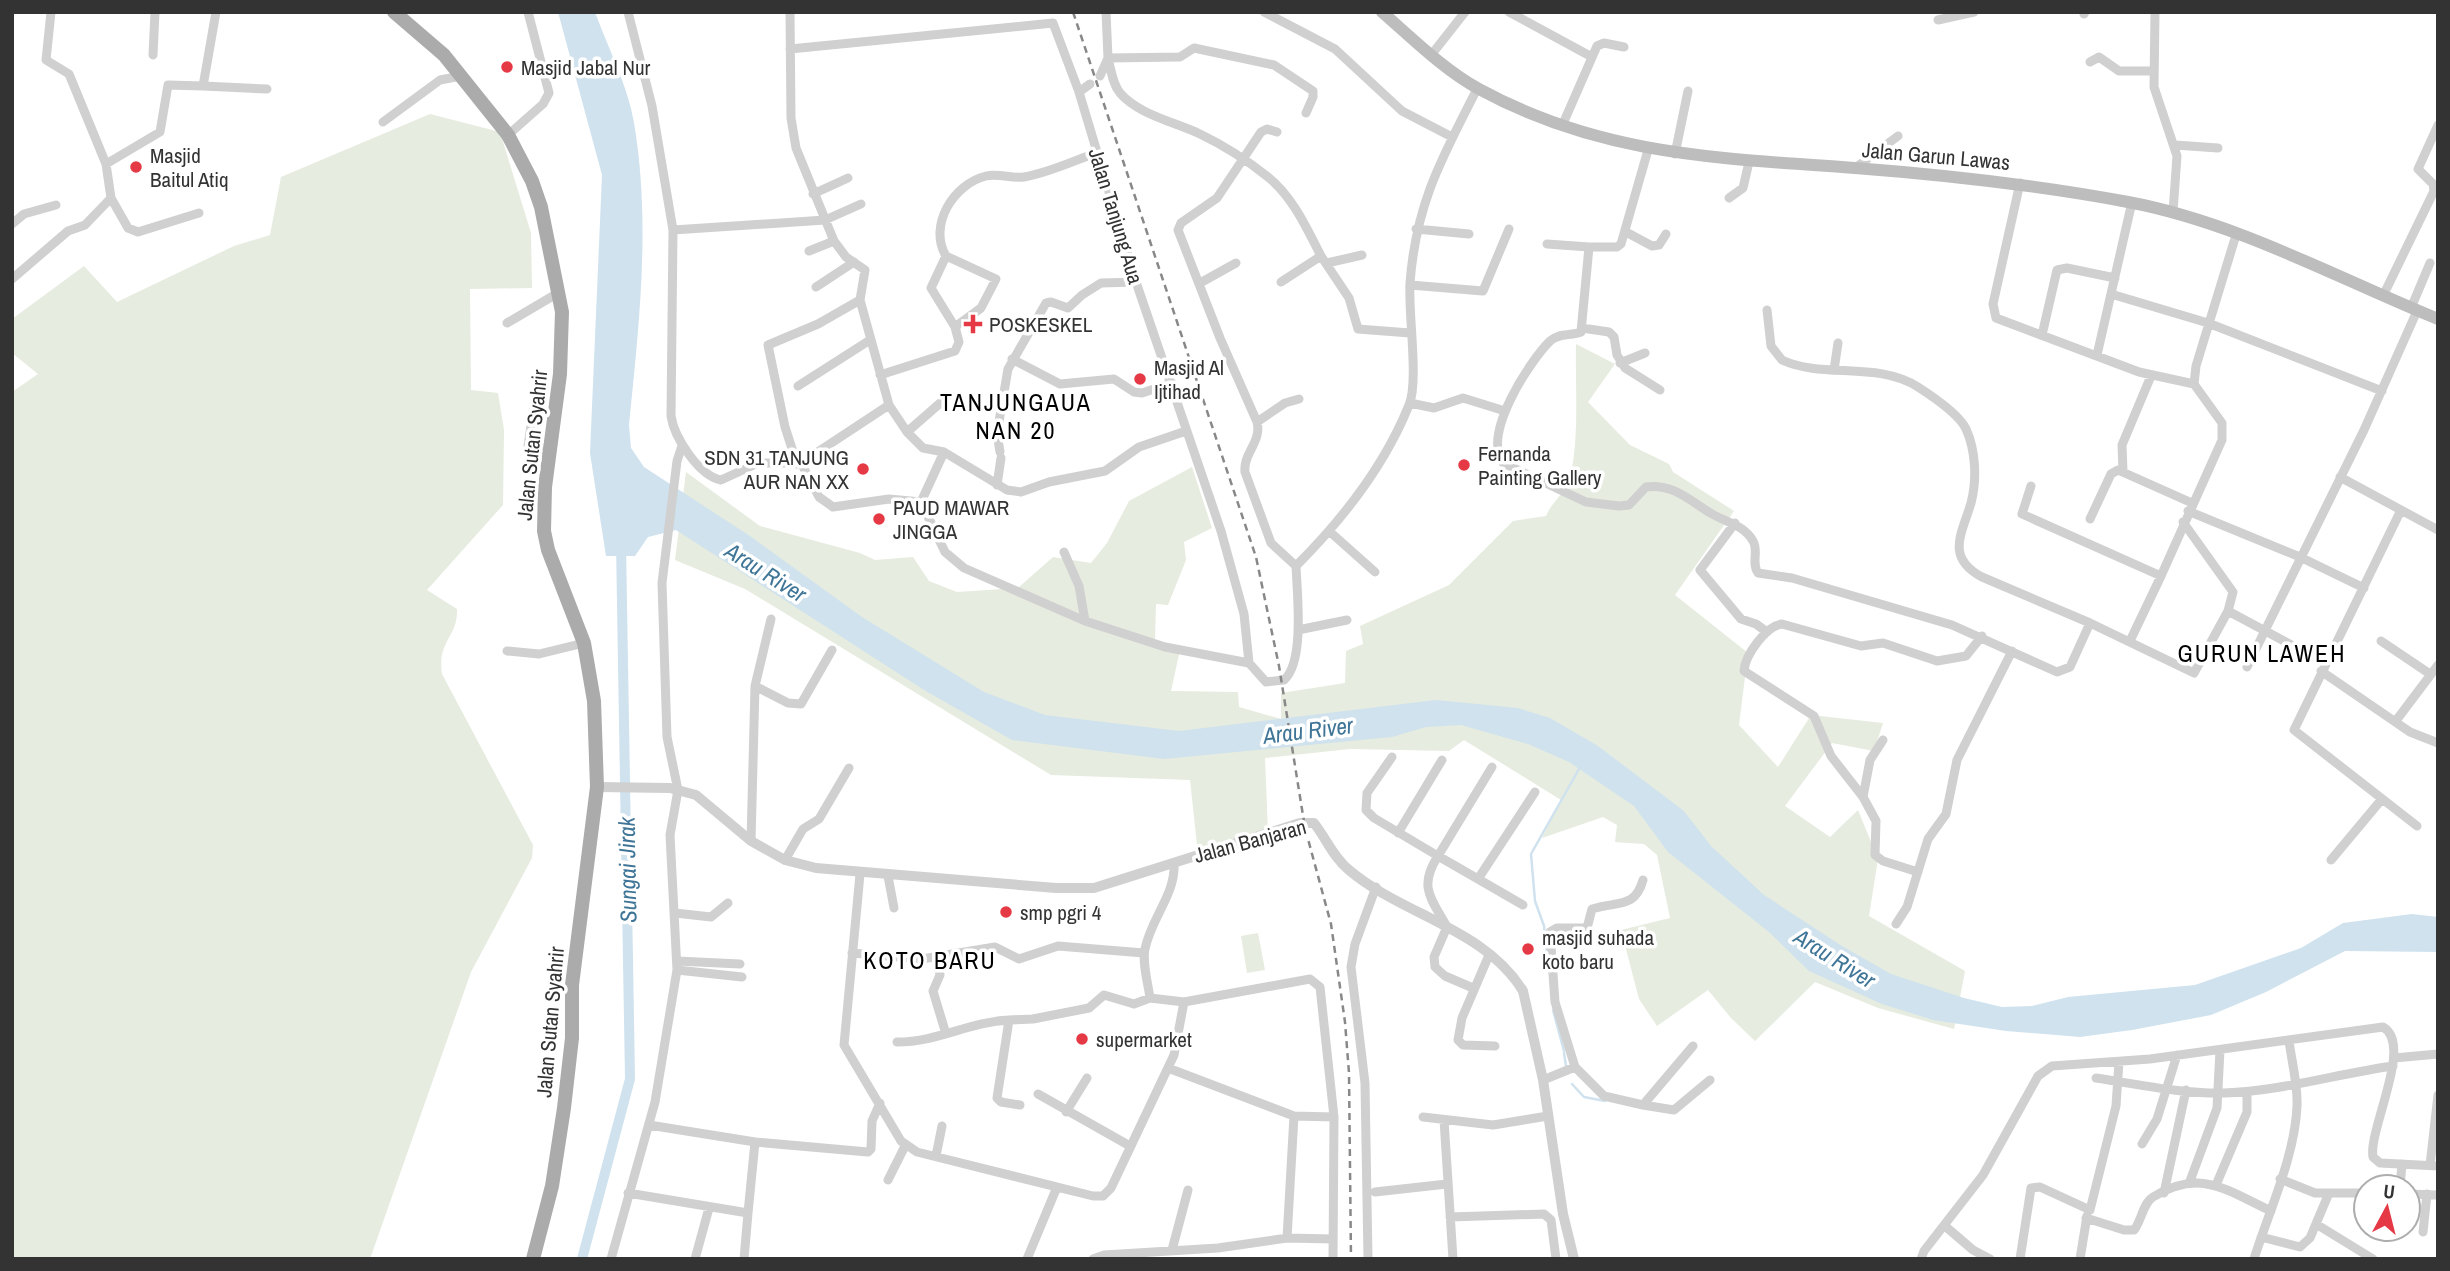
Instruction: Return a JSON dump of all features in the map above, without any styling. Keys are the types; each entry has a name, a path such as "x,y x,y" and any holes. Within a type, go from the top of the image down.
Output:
{"main road":[{"name":"Jalan Sutan Syahrir","path":"394,12 444,55 508,135 533,181 541,207 563,318 560,374 545,487 545,540 584,643 594,701 601,787 572,985 572,1038 564,1108 552,1186 533,1259"},
{"name":"Jalan Garun Lawas","path":"1382,12 1477,89 1562,126 1648,150 1675,154 2020,183 2132,202 2174,212 2236,235 2438,319"}],"street":[{"path":"51,12 46,60 69,74 106,164 111,198 128,228 132,231 199,213"},
{"path":"152,55 155,12"},
{"path":"204,86 216,12"},
{"path":"508,135 543,104 549,93 528,12"},
{"path":"628,12 652,106 673,230 671,416 682,446 718,480 758,463 799,464 889,405"},
{"path":"790,12 792,133 813,194 834,242 866,271 860,300 870,340 889,405 907,432 923,448 944,452 997,485 1021,492 1054,481 1111,469 1139,447 1186,431"},
{"name":"Jalan Tanjung Aua","path":"1049,12 1079,92 1136,282 1172,383 1233,573 1244,614 1249,663"},
{"path":"1106,12 1108,58 1114,81 1123,96 1150,112 1201,134 1269,177 1290,201 1349,298 1358,328 1410,333"},
{"path":"1264,12 1335,49 1402,111 1452,136"},
{"path":"1432,54 1465,12"},
{"path":"1509,12 1592,57"},
{"path":"1938,20 1974,12"},
{"path":"2155,12 2154,71 2157,99 2175,145 2178,165 2174,212"},
{"path":"790,49 1053,23"},
{"path":"1562,126 1592,57 1602,43 1624,47"},
{"path":"1108,58 1180,57 1194,48 1274,65 1313,91 1314,97 1306,113"},
{"path":"1100,76 1108,58"},
{"path":"2090,62 2099,58 2119,71 2154,71"},
{"path":"383,121 440,80 461,76"},
{"path":"1079,92 1090,84"},
{"path":"106,164 160,132 168,85 267,89"},
{"path":"921,502 942,546 956,562 1085,621 1165,647 1249,663 1264,681 1284,680 1292,671 1298,630 1296,566 1329,531 1382,457 1410,403 1410,285 1416,229 1430,183 1477,89"},
{"path":"1675,154 1688,91"},
{"path":"2383,296 2434,191 2433,184 2418,169 2438,125"},
{"path":"1277,132 1267,129 1261,132 1217,198 1179,227 1257,422 1259,434 1245,461 1245,472 1270,543 1296,566"},
{"path":"1855,168 1898,136"},
{"path":"2175,145 2218,148"},
{"path":"1547,244 1617,247 1626,232 1648,150"},
{"path":"955,327 981,307 996,279 946,257 940,242 942,216 952,200 972,183 991,175 1022,177 1096,153"},
{"path":"1728,198 1743,188 1749,162"},
{"path":"813,194 848,178"},
{"path":"2020,183 1993,311 1996,318 2151,376 2194,384 2223,428 2220,447 2130,641"},
{"path":"12,279 68,231 85,225 111,198"},
{"path":"2097,355 2132,202"},
{"path":"673,230 825,220 861,204"},
{"path":"12,224 24,214 55,205"},
{"path":"1416,229 1469,234"},
{"path":"1410,285 1483,290 1509,229"},
{"path":"1626,232 1652,246 1660,245 1666,234"},
{"path":"2194,384 2208,323 2236,235"},
{"path":"809,251 834,242"},
{"path":"1589,247 1582,328 1577,333 1550,341 1516,387 1505,411 1498,453 1506,466 1597,504 1629,505 1646,488 1667,488 1735,523 1754,544 1754,565 1758,572 1792,578 1872,600 1982,636 2052,670 2065,671 2072,664 2090,622"},
{"path":"1281,282 1324,260 1362,255"},
{"path":"880,375 955,351 959,342 955,327 931,288 946,257"},
{"path":"816,287 854,262"},
{"path":"1200,283 1237,263"},
{"path":"2246,667 2382,391 2430,263"},
{"path":"2042,335 2058,269 2067,268 2115,278"},
{"path":"997,485 1001,455 997,428 1012,359 1048,302 1068,308 1101,283 1136,282"},
{"path":"507,323 558,293"},
{"path":"2111,293 2208,323 2382,391"},
{"path":"860,300 818,324 772,341 767,348 799,464 819,497 833,507 889,499 921,502"},
{"path":"1767,310 1771,346 1777,356 1788,363 1868,372 1916,386 1958,418 1966,430 1974,456 1971,502 1959,539 1962,558 1967,567 1982,577 2090,622 2194,673 2233,601 2231,588 2183,522"},
{"path":"1582,328 1612,334 1620,363 1660,390"},
{"path":"798,386 870,340"},
{"path":"1834,370 1838,343"},
{"path":"1620,363 1645,353"},
{"path":"1012,359 1060,384 1114,379 1142,394 1172,383"},
{"path":"2123,471 2120,450 2151,376"},
{"path":"536,392 528,446 550,451"},
{"path":"907,432 946,398"},
{"path":"1410,403 1434,408 1464,398 1505,411"},
{"path":"1257,422 1285,403 1299,399"},
{"path":"611,1259 649,1125 677,965 670,835 674,789 667,737 662,583 677,461 682,446"},
{"path":"921,502 944,452"},
{"path":"2090,519 2111,474 2123,471 2190,507 2364,588"},
{"path":"2340,477 2438,530"},
{"path":"2031,486 2022,514 2161,576"},
{"path":"2401,510 2294,731 2417,826"},
{"path":"1735,523 1700,570 1741,619 1758,625 1767,632"},
{"path":"1329,531 1376,572"},
{"path":"1064,552 1077,578 1085,621"},
{"path":"2228,611 2323,667 2395,722 2420,737 2438,743"},
{"path":"751,841 755,686 771,619"},
{"path":"1298,630 1347,620"},
{"path":"1918,872 1877,857 1876,821 1863,797 1831,757 1814,716 1744,671 1746,661 1767,632 1782,624 1861,646 1883,643 1915,656 1947,662 1966,656 1982,636"},
{"path":"2381,641 2430,674"},
{"path":"507,651 538,654 584,643"},
{"path":"755,686 788,703 801,704 832,650"},
{"path":"1896,924 1907,907 1928,839 1946,814 1957,760 2012,651"},
{"path":"2395,722 2438,665"},
{"path":"1863,797 1870,760 1883,740"},
{"path":"1392,757 1367,793 1365,803 1369,815 1523,905"},
{"path":"1398,833 1442,760"},
{"path":"1474,988 1445,976 1435,967 1434,957 1447,927 1426,886 1429,871 1492,767"},
{"path":"785,860 803,829 819,819 849,768"},
{"path":"601,787 674,789"},
{"name":"Jalan Banjaran","path":"674,789 701,797 751,841 785,860 824,870 1079,889 1110,885 1310,822 1315,824 1345,867 1489,955 1515,979 1523,991 1547,1078 1548,1116 1563,1214 1574,1259"},
{"path":"1478,879 1535,792"},
{"path":"2331,859 2382,799"},
{"path":"1150,998 1144,953 1154,918 1174,883 1174,863"},
{"path":"860,874 844,1045 905,1146 1058,1187 1103,1196 1111,1188 1168,1068 1177,1046 1184,1002"},
{"path":"888,876 894,908"},
{"path":"1643,880 1639,895 1633,900 1592,909 1587,928 1557,928 1550,932 1555,1002 1572,1068 1604,1097 1677,1109 1710,1080"},
{"path":"1368,1259 1365,1083 1351,967 1355,944 1376,887"},
{"path":"675,913 711,917 728,903"},
{"path":"852,953 922,959 990,947 1019,958 1058,946 1144,953"},
{"path":"1489,955 1462,1018 1458,1040 1463,1045 1495,1046"},
{"path":"937,957 940,975 933,991 946,1034"},
{"path":"677,965 740,964"},
{"path":"677,965 742,977"},
{"path":"897,1042 927,1041 989,1021 1033,1019 1089,1008 1104,995 1134,1004 1146,1002 1150,998 1184,1002 1306,980 1316,981 1321,991 1334,1117 1334,1259"},
{"path":"1009,1020 997,1098 1005,1103 1020,1105"},
{"path":"1921,1259 1927,1246 1945,1227 1988,1167 2042,1072 2066,1062 2119,1062 2384,1027 2388,1030 2394,1062 2372,1154 2380,1163 2434,1165 2438,1095"},
{"path":"2254,1259 2260,1237 2272,1211 2296,1114 2296,1085 2289,1041"},
{"path":"1643,1105 1693,1046"},
{"path":"2190,1181 2215,1116 2220,1093 2220,1050"},
{"path":"2096,1078 2220,1093 2296,1085 2438,1054"},
{"path":"2142,1144 2157,1119 2177,1055"},
{"path":"2080,1259 2103,1150 2115,1111 2119,1062"},
{"path":"1168,1068 1294,1116 1334,1117"},
{"path":"1547,1078 1572,1068"},
{"path":"1066,1112 1087,1078"},
{"path":"2164,1193 2186,1090"},
{"path":"2216,1185 2246,1113 2248,1091"},
{"path":"1038,1094 1130,1146"},
{"path":"649,1125 755,1142 868,1152 871,1149 873,1121 880,1103"},
{"path":"1287,1238 1294,1116"},
{"path":"1423,1117 1500,1125 1548,1116"},
{"path":"1444,1120 1453,1259"},
{"path":"936,1156 942,1126"},
{"path":"744,1259 755,1142"},
{"path":"888,1180 905,1146"},
{"path":"2401,1173 2402,1164"},
{"path":"2280,1179 2315,1193 2352,1193"},
{"path":"2020,1259 2029,1189 2033,1186 2088,1214 2134,1230 2150,1199 2190,1181 2216,1185 2272,1211"},
{"path":"1375,1192 1447,1184"},
{"path":"1027,1259 1058,1187"},
{"path":"1172,1250 1188,1191"},
{"path":"628,1193 748,1213"},
{"path":"2260,1237 2300,1247 2310,1238 2329,1193"},
{"path":"2422,1194 2438,1195"},
{"path":"2423,1232 2427,1194"},
{"path":"695,1259 709,1208"},
{"path":"1450,1217 1544,1214 1551,1220 1556,1259"},
{"path":"2316,1224 2373,1259"},
{"path":"1945,1227 1973,1250 1990,1259"},
{"path":"1093,1259 1104,1255 1154,1255 1172,1250 1230,1247 1287,1238 1333,1239"}],"shaded area":[{"path":"430,114 500,132 531,233 532,288 470,289 471,390 498,393 504,430 503,505 427,590 457,609 454,627 442,654 442,674 533,845 532,858 471,972 370,1259 12,1259 12,392 38,374 12,353 12,319 84,266 117,302 234,246 270,235 281,177"},
{"path":"1576,344 1615,364 1588,402 1630,445 1669,464 1673,472 1734,511 1675,595 1748,653 1739,725 1778,767 1811,715 1883,723 1874,751 1832,743 1785,806 1830,837 1858,810 1878,859 1869,916 1965,971 1954,1029 1878,1008 1815,982 1755,1041 1708,990 1657,1026 1639,999 1621,930 1670,918 1657,855 1644,844 1615,842 1617,825 1603,817 1542,838 1561,800 1464,740 1449,751 1350,749 1265,758 1268,832 1198,854 1190,780 1051,775 745,589 675,560 686,472 760,526 860,553 875,560 913,557 929,581 957,592 1018,588 1053,557 1091,563 1107,543 1129,501 1192,467 1212,528 1184,542 1186,560 1168,605 1156,604 1155,642 1180,650 1171,691 1238,692 1239,707 1281,719 1281,693 1345,683 1346,651 1363,644 1360,626 1449,585 1513,521 1546,516 1567,485 1575,449"},
{"path":"1258,933 1265,970 1247,973 1241,936"}],"water":[{"name":"Arau River","path":"558,12 595,12 622,81 634,123 643,236 629,425 631,448 644,467 750,536 862,617 984,692 1045,715 1179,731 1436,700 1518,708 1550,718 1598,746 1684,811 1711,846 1764,895 1842,946 1891,974 1964,998 2002,1007 2032,1006 2068,997 2195,985 2301,948 2343,923 2412,914 2438,917 2438,952 2345,951 2266,992 2211,1015 2132,1030 2080,1037 2006,1031 1933,1020 1882,1004 1809,971 1769,932 1668,852 1634,806 1569,762 1528,744 1461,725 1426,727 1392,737 1164,759 1012,740 924,690 676,530 648,537 635,556 606,556 590,453 602,175"}],"waterway":[{"name":"Sungai Jirak","path":"582,1259 630,1079 621,544"},
{"path":"1549,972 1544,926 1535,901 1531,854 1579,769"},
{"path":"1553,1010 1564,1051"},
{"path":"1564,1053 1566,1066"},
{"path":"1572,1084 1584,1097 1605,1101"}],"railway":[{"path":"1073,12 1256,557 1279,666 1305,828 1331,924 1345,1022 1349,1073 1351,1259"}],"place":[{"name":"Masjid Jabal Nur","path":"507,67"},
{"name":"Masjid Baitul Atiq","path":"136,167"},
{"name":"POSKESKEL","path":"973,324"},
{"name":"Masjid Al Ijtihad","path":"1140,379"},
{"name":"Fernanda Painting Gallery","path":"1464,465"},
{"name":"SDN 31 TANJUNG AUR NAN XX","path":"863,469"},
{"name":"PAUD MAWAR JINGGA","path":"879,519"},
{"name":"smp pgri 4","path":"1006,912"},
{"name":"masjid suhada koto baru","path":"1528,949"},
{"name":"supermarket","path":"1082,1039"}],"district":[{"name":"TANJUNGAUA NAN 20","path":"1016,416"},
{"name":"GURUN LAWEH","path":"2262,653"},
{"name":"KOTO BARU","path":"930,960"}]}
